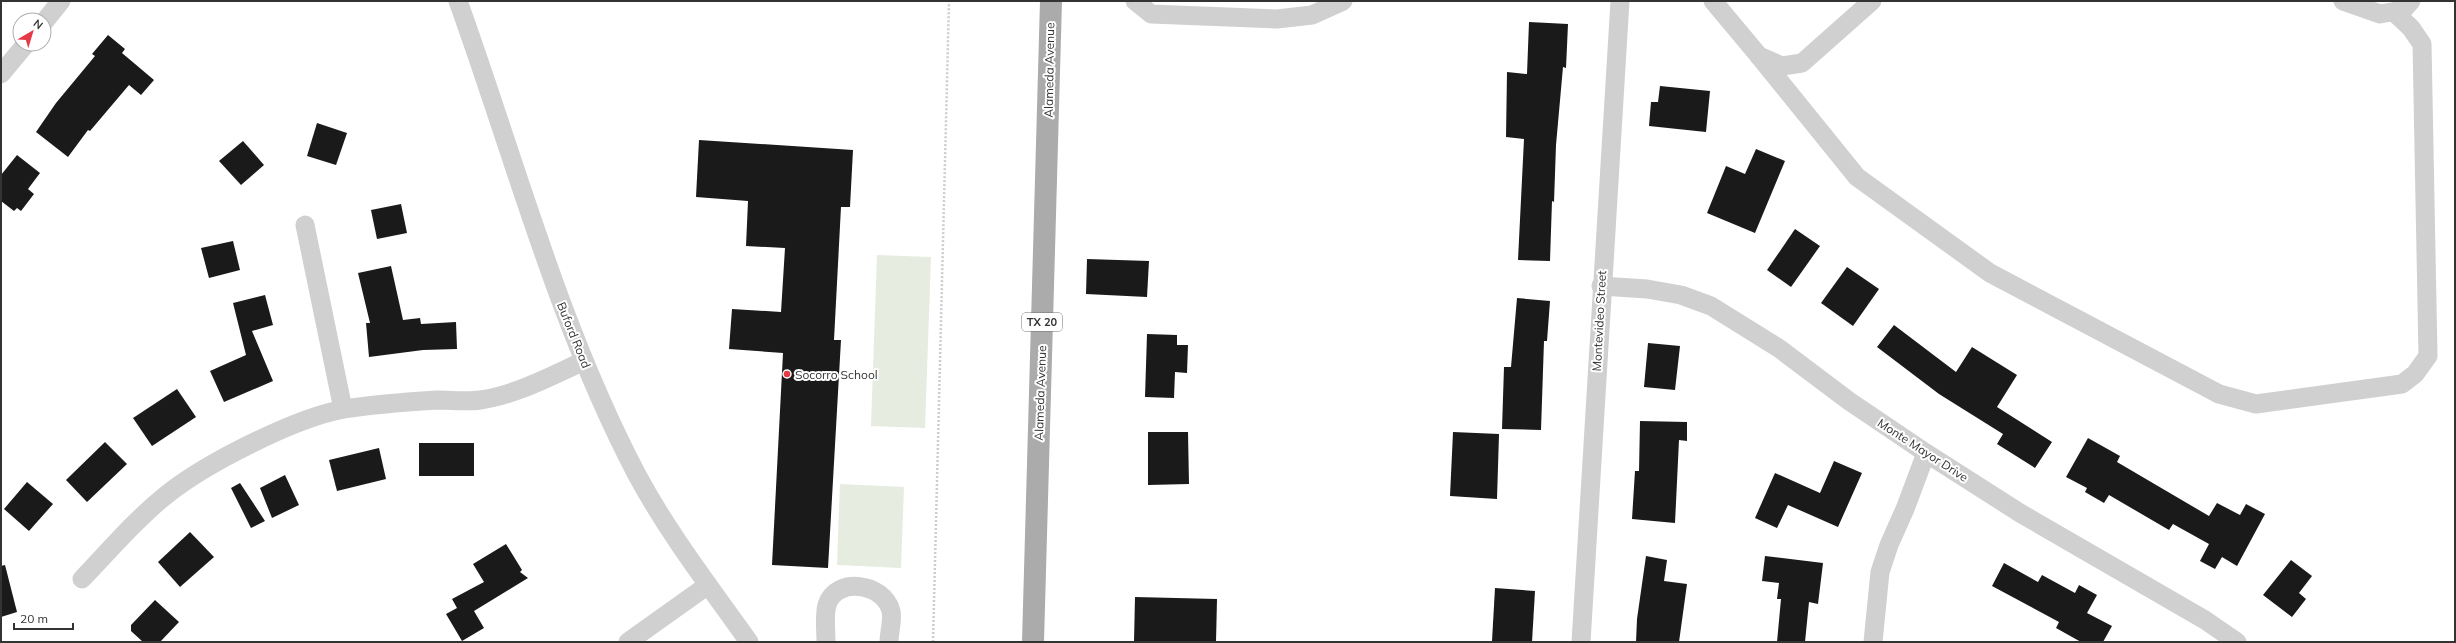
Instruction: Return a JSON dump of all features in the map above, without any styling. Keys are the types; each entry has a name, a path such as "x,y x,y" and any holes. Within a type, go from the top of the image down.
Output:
{"main road":[{"name":"Alameda Avenue","path":"1033,642 1051,1"}],"street":[{"path":"52,12 61,1"},
{"name":"Buford Road","path":"458,1 496,107 547,265 584,361 637,474 665,522 749,642"},
{"path":"1135,1 1151,14 1277,19 1312,8 1343,1"},
{"name":"Montevideo Street","path":"1581,642 1601,286 1620,1"},
{"path":"1713,1 1857,177 1990,274 2219,394 2256,404 2402,384 2415,374 2428,356 2422,44 2411,28 2394,12"},
{"path":"1759,56 1782,66 1802,63 1872,1"},
{"path":"2349,2 2380,14 2403,10 2411,1"},
{"path":"1,74 19,52"},
{"path":"304,225 343,409"},
{"name":"Monte Mayor Drive","path":"1601,286 1647,289 1681,295 1711,306 1780,349 1849,401 1926,453 2020,513 2205,620 2237,642"},
{"path":"82,579 166,496 194,476 233,454 302,421 343,409 439,400 478,400 500,396 584,361"},
{"path":"1873,642 1880,572 1889,545 1905,509 1926,453"},
{"path":"628,642 708,585"},
{"path":"826,642 827,605 837,591 848,587 869,587 883,597 891,611 889,642"}],"path":[{"path":"932,642 949,1"}],"shaded area":[{"path":"877,255 931,257 925,428 871,426"},
{"path":"840,484 904,487 901,568 837,565"}],"building":[{"path":"1529,22 1568,24 1566,68 1563,67 1556,145 1550,261 1518,260 1524,139 1506,137 1507,72 1527,74"},
{"path":"108,35 125,49 122,53 154,80 141,95 129,85 90,131 88,130 68,157 36,132 56,103 95,56 92,54"},
{"path":"1660,86 1710,91 1706,132 1649,126 1651,102 1658,102"},
{"path":"317,123 347,133 336,165 307,156"},
{"path":"699,140 853,150 850,207 841,207 834,340 841,340 828,568 772,565 783,353 729,349 732,309 781,312 785,248 746,246 748,201 696,197"},
{"path":"243,141 264,165 241,185 219,161"},
{"path":"1756,149 1785,161 1755,233 1707,213 1726,166 1745,174"},
{"path":"17,155 40,173 28,189 34,194 21,211 17,208 14,211 1,201 1,175"},
{"path":"401,204 407,233 377,239 371,210"},
{"path":"1795,229 1820,246 1791,287 1767,270"},
{"path":"233,241 240,270 209,278 201,248"},
{"path":"1087,259 1149,261 1147,297 1086,294"},
{"path":"391,266 403,320 420,318 421,324 456,322 457,349 423,350 369,357 366,323 370,323 358,273"},
{"path":"1847,267 1879,289 1853,326 1821,303"},
{"path":"265,295 273,325 252,331 273,381 224,402 210,371 246,355 233,303"},
{"path":"1517,298 1550,301 1547,341 1544,341 1541,430 1502,429 1504,367 1511,367"},
{"path":"1894,325 1956,372 1972,347 2017,375 1997,407 2052,442 2035,468 1997,444 2003,434 1939,394 1877,347"},
{"path":"1147,334 1177,335 1177,345 1188,345 1187,373 1175,372 1174,398 1145,397"},
{"path":"1648,343 1680,346 1675,390 1644,387"},
{"path":"177,389 196,417 152,446 133,418"},
{"path":"1640,421 1687,422 1687,441 1679,440 1675,523 1632,519 1635,471 1639,471"},
{"path":"1148,432 1188,432 1189,484 1148,485"},
{"path":"1453,432 1499,434 1497,499 1450,496"},
{"path":"2088,438 2120,456 2117,462 2209,516 2217,503 2240,515 2246,504 2265,514 2237,566 2222,557 2215,569 2200,561 2209,544 2173,524 2169,530 2109,495 2104,503 2085,492 2087,488 2066,477"},
{"path":"105,442 127,464 87,502 66,480"},
{"path":"419,443 474,443 474,476 419,476"},
{"path":"379,448 386,479 337,491 329,460"},
{"path":"1834,461 1862,473 1838,527 1788,505 1777,528 1755,518 1775,473 1820,493"},
{"path":"285,475 299,505 272,518 260,488"},
{"path":"27,482 53,504 29,531 4,509"},
{"path":"240,483 265,521 251,528 231,488"},
{"path":"190,532 214,557 180,587 158,562"},
{"path":"506,544 522,570 520,572 528,578 474,611 484,628 462,641 446,614 457,608 452,599 484,582 473,564"},
{"path":"1646,556 1667,560 1664,581 1687,584 1679,642 1636,642 1637,619"},
{"path":"1765,556 1823,563 1818,604 1809,602 1805,642 1777,642 1781,599 1777,599 1779,583 1762,581"},
{"path":"2291,560 2312,576 2299,593 2306,599 2292,617 2263,595"},
{"path":"2004,563 2038,582 2042,575 2075,593 2079,585 2097,595 2087,613 2112,626 2103,642 2081,642 2056,628 2059,622 1992,586"},
{"path":"5,565 17,612 1,617 1,566"},
{"path":"1495,588 1535,591 1532,642 1492,641"},
{"path":"1135,597 1217,599 1216,642 1134,642"},
{"path":"155,600 179,622 160,642 143,642 131,631 131,625"}],"place":[{"name":"Socorro School","path":"787,374"}]}
